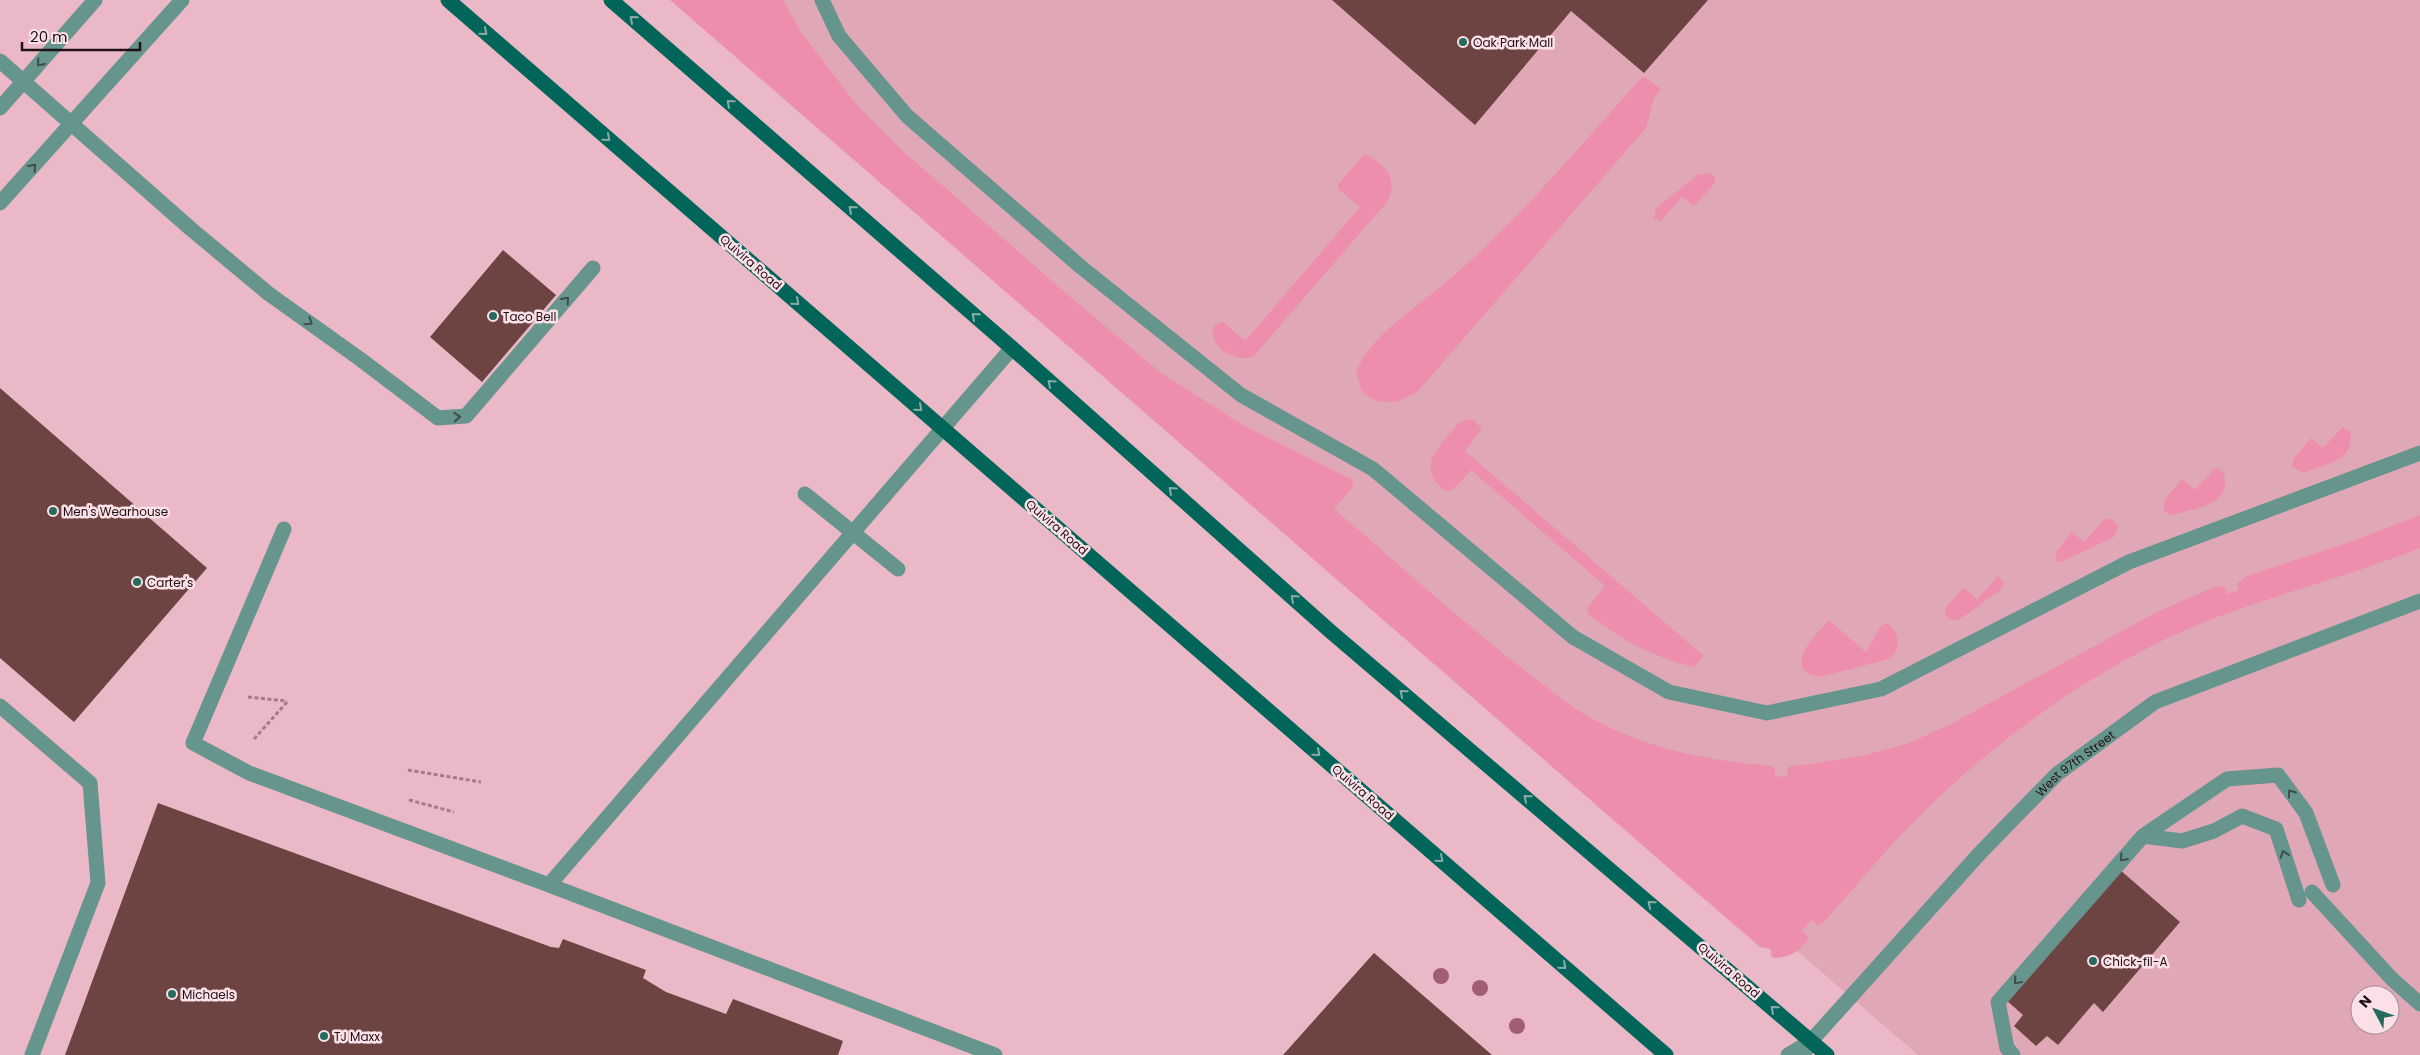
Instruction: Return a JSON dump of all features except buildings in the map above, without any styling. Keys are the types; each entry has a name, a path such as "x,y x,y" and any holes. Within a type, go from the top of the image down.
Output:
{"main road":[{"name":"Quivira Road","path":"448,0 1666,1055"},
{"name":"Quivira Road","path":"611,0 1012,348 1330,631 1827,1055"}],"street":[{"path":"0,108 95,0"},
{"path":"0,203 182,0"},
{"path":"822,0 839,36 907,116 1081,267 1241,395 1373,469 1573,637 1669,692 1767,713 1881,690 2129,562 2420,453"},
{"path":"0,61 269,294 360,358 438,418 466,416 593,268"},
{"path":"549,885 1012,348"},
{"path":"805,494 898,569"},
{"path":"284,529 193,743 249,773 995,1055"},
{"name":"West 97th Street","path":"1803,1055 1811,1041 1980,853 2058,774 2155,702 2420,601"},
{"path":"0,706 90,783 98,883 32,1055"},
{"path":"2012,1055 2007,1048 1998,1002 2143,836 2227,779 2278,775 2306,813 2332,885"},
{"path":"2143,836 2182,841 2214,831 2242,816 2276,828 2299,900"},
{"path":"2312,892 2392,979 2420,1004"},
{"name":"West 97th Street","path":"1788,1055 1811,1041"}],"path":[{"path":"248,697 288,701 254,739"},
{"path":"408,770 481,782"},
{"path":"404,799 454,812"}],"shaded area":[{"path":"670,0 783,0 801,32 856,104 903,151 1075,301 1160,372 1241,424 1351,479 1354,486 1334,509 1474,630 1556,695 1574,708 1613,729 1656,745 1699,756 1767,765 1775,768 1775,776 1787,777 1788,767 1862,756 1906,744 1949,725 2157,612 2214,587 2224,586 2227,594 2239,590 2237,583 2247,576 2353,541 2420,515 2420,548 2369,567 2212,619 2138,653 2067,696 1968,771 1908,827 1825,921 1818,925 1811,920 1802,931 1809,937 1799,950 1791,955 1775,958 1771,956 1771,949 1760,947"},
{"path":"695,0 2420,0 2420,1055 1918,1055"},
{"path":"1643,76 1661,89 1654,98 1646,128 1420,389 1406,398 1391,402 1376,400 1362,392 1356,373 1369,349 1389,328 1484,248 1550,180"},
{"path":"1363,155 1374,158 1389,175 1392,185 1387,202 1253,357 1238,357 1224,351 1214,339 1215,325 1223,322 1245,341 1360,207 1338,189 1338,185"},
{"path":"1708,173 1715,177 1715,183 1694,206 1682,197 1661,221 1654,218 1656,208 1697,175"},
{"path":"1467,419 1474,420 1482,429 1465,451 1704,656 1694,667 1651,653 1612,631 1587,613 1588,607 1605,586 1471,470 1453,490 1446,491 1437,484 1430,470 1434,455 1455,427"},
{"path":"2343,427 2350,432 2351,442 2344,455 2329,464 2303,473 2292,467 2294,458 2311,438 2323,448"},
{"path":"2218,468 2223,472 2225,480 2224,490 2220,497 2196,509 2171,515 2165,512 2163,506 2165,499 2182,479 2195,490 2214,469"},
{"path":"2106,518 2113,520 2118,526 2114,537 2061,562 2057,562 2055,553 2072,532 2084,542"},
{"path":"1998,576 2004,582 2002,589 1959,620 1951,620 1945,614 1945,608 1964,588 1977,599"},
{"path":"1829,620 1866,652 1881,626 1887,623 1897,636 1898,646 1889,659 1820,677 1808,673 1802,667 1805,651 1810,642"}],"place":[{"name":"Oak Park Mall","path":"1463,42"},
{"name":"Taco Bell","path":"493,316"},
{"name":"Men's Wearhouse","path":"53,511"},
{"name":"Carter's","path":"137,582"},
{"name":"Chick-fil-A","path":"2093,961"},
{"name":"Michaels","path":"172,994"},
{"name":"TJ Maxx","path":"324,1036"}]}
